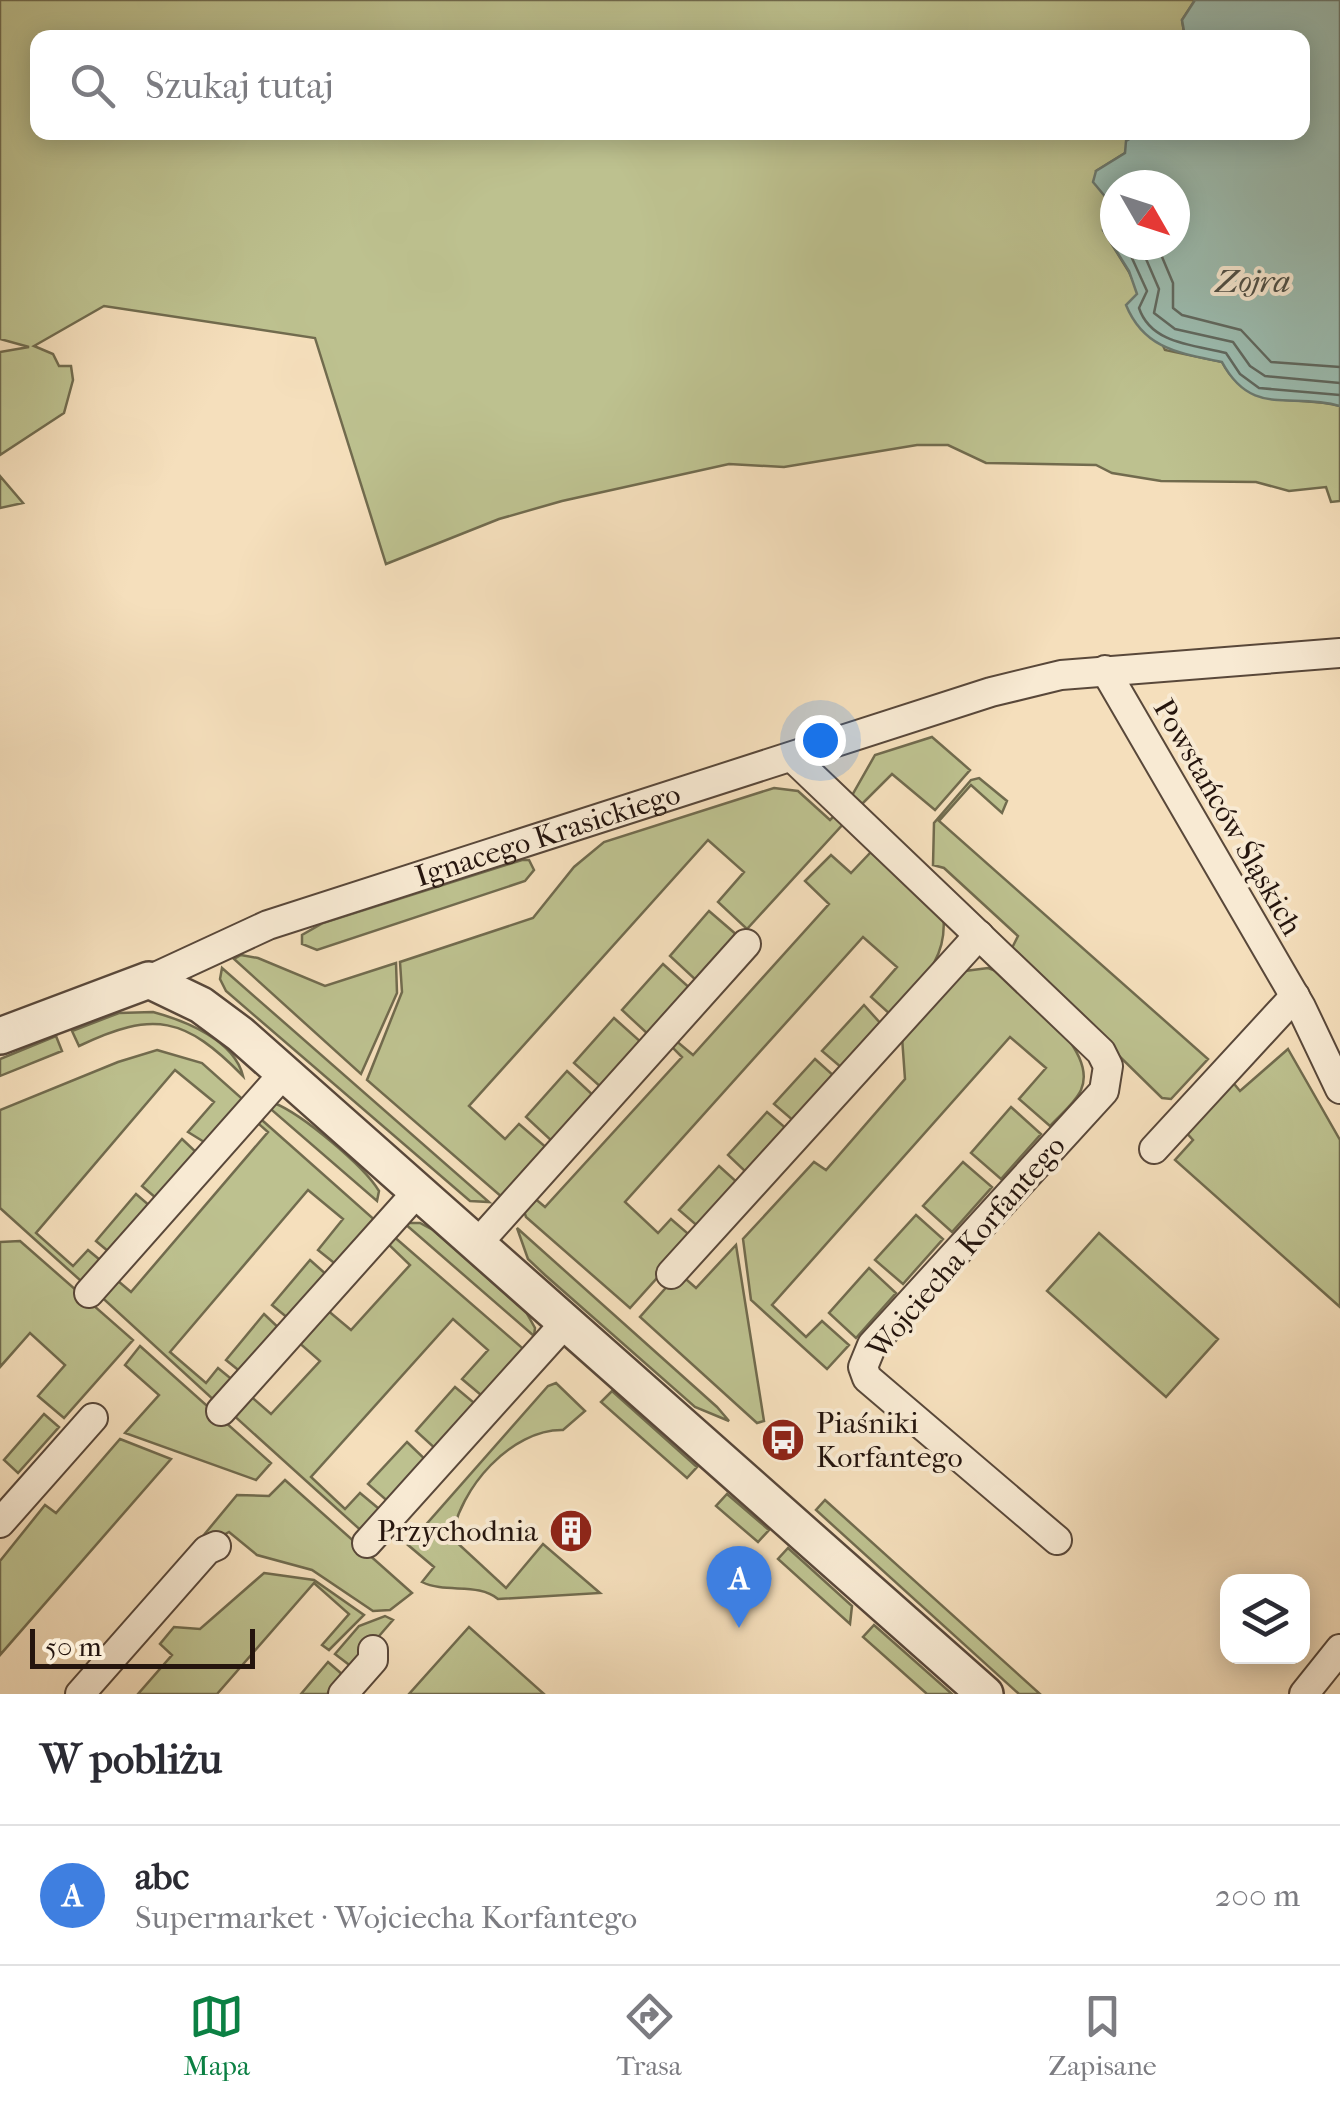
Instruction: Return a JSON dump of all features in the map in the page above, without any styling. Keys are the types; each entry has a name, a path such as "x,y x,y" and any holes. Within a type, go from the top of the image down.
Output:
{"street":[{"name":"Ignacego Krasickiego","path":"0,1036 148,980 268,926 991,692 1061,675 1105,670 1340,653"},
{"name":"Powstańców Śląskich","path":"1105,670 1295,996 1340,1089"},
{"name":"Wojciecha Korfantego","path":"792,757 1101,1052 1109,1081 872,1345 863,1367 867,1378 1056,1540"},
{"path":"671,1274 979,935"},
{"path":"478,1244 746,944"},
{"path":"148,980 201,1005 284,1073 985,1694"},
{"path":"1154,1149 1295,996"},
{"path":"90,1293 284,1073"},
{"path":"220,1411 418,1191"},
{"path":"367,1543 566,1322"},
{"path":"0,1523 93,1418"},
{"path":"80,1694 207,1550 216,1546"},
{"path":"343,1694 373,1660 373,1650"},
{"path":"1304,1694 1340,1650"}],"green space":[{"path":"0,0 1195,0 1182,20 1184,30 30,30 30,140 1135,140 1125,153 1096,171 1100,181 1100,260 1122,260 1165,350 1222,362 1245,389 1259,395 1340,406 1340,501 1331,502 1326,487 1289,491 1256,482 1161,481 1112,473 1096,465 986,463 948,445 917,445 784,467 729,464 562,501 499,519 386,564 315,338 104,306 34,346 53,354 59,366 71,366 73,380 64,413 0,455 0,352 29,347 0,339"},
{"path":"0,476 23,503 0,508"},
{"path":"932,737 970,770 935,810 892,774 859,807 850,799 875,755"},
{"path":"979,778 1007,801 1002,813 971,785 939,821 1208,1059 1171,1099 1162,1098 1011,950 1018,936 944,868 933,865 934,823 971,780"},
{"path":"774,788 798,791 830,820 837,813 845,822 747,929 718,902 744,872 708,840 469,1106 505,1139 519,1124 548,1149 503,1198 367,1080 402,992 400,962 533,918 574,867 604,842"},
{"path":"871,852 943,914 944,930 937,958 891,1015 871,997 897,967 863,937 625,1202 658,1233 671,1219 693,1238 630,1308 526,1217 523,1208 532,1196 545,1207 682,1057 668,1043 674,1039 693,1055 829,904 805,881 831,855 851,873"},
{"path":"529,860 534,870 525,881 317,950 302,944 302,935 323,923"},
{"path":"709,911 738,936 698,982 670,956"},
{"path":"241,955 258,958 325,986 396,963 397,993 361,1074 234,959"},
{"path":"663,964 692,990 650,1036 622,1010"},
{"path":"222,968 489,1202 470,1201 226,991 220,979"},
{"path":"988,968 999,972 1025,995 1070,1041 1084,1074 1081,1090 1050,1126 1019,1099 1046,1068 1010,1037 772,1305 806,1337 822,1321 849,1345 827,1369 751,1300 743,1239 814,1162 826,1170 905,1079 902,1037 965,971"},
{"path":"864,1005 882,1025 842,1068 822,1051"},
{"path":"153,1012 194,1027 219,1042 238,1063 243,1076 203,1041 167,1025 128,1027 79,1046 72,1031 119,1013"},
{"path":"614,1018 642,1043 603,1089 574,1063"},
{"path":"56,1036 62,1051 0,1076 0,1059"},
{"path":"1288,1049 1340,1140 1340,1307 1175,1160 1193,1140 1183,1129 1230,1079 1240,1091"},
{"path":"157,1050 202,1063 248,1104 209,1145 188,1132 214,1102 175,1070 36,1233 73,1266 88,1250 100,1260 81,1281 0,1208 0,1110"},
{"path":"815,1059 834,1076 795,1122 774,1104"},
{"path":"567,1071 595,1097 554,1143 526,1117"},
{"path":"274,1103 316,1129 347,1155 379,1191 377,1201 266,1105"},
{"path":"1011,1107 1041,1134 1001,1179 971,1153"},
{"path":"767,1112 788,1130 748,1174 728,1155"},
{"path":"254,1113 377,1222 338,1266 318,1250 343,1219 308,1190 170,1352 206,1383 218,1368 235,1382 217,1403 96,1292 111,1275 131,1292 268,1132 250,1116"},
{"path":"182,1139 196,1152 156,1198 142,1186"},
{"path":"963,1162 992,1187 952,1232 923,1206"},
{"path":"719,1166 739,1184 701,1229 679,1210"},
{"path":"136,1194 150,1206 109,1252 96,1241"},
{"path":"916,1215 943,1239 903,1284 875,1260"},
{"path":"404,1223 420,1223 433,1230 526,1312 535,1328 534,1336"},
{"path":"517,1228 729,1421 695,1407 545,1275 528,1259"},
{"path":"1099,1233 1218,1339 1166,1397 1047,1291"},
{"path":"392,1235 528,1353 487,1400 462,1379 488,1350 453,1319 311,1477 345,1509 360,1493 384,1513 366,1535 231,1413 248,1394 271,1414 320,1361 297,1341 326,1309 351,1330 410,1265 386,1242"},
{"path":"20,1241 133,1340 64,1418 38,1396 65,1365 30,1333 0,1367 0,1242"},
{"path":"736,1245 764,1421 757,1423 640,1317 679,1273 696,1288"},
{"path":"310,1260 328,1276 289,1319 272,1305"},
{"path":"869,1268 896,1293 856,1338 829,1313"},
{"path":"264,1314 281,1330 242,1373 226,1360"},
{"path":"140,1346 271,1463 256,1480 125,1433 159,1395 125,1365"},
{"path":"556,1383 585,1411 563,1430 525,1440 491,1465 465,1500 452,1538 506,1588 543,1544 600,1593 498,1599 481,1591 422,1582 434,1567 408,1545 548,1386"},
{"path":"455,1387 479,1407 438,1451 416,1431"},
{"path":"612,1391 697,1467 687,1478 601,1402"},
{"path":"44,1414 59,1427 18,1473 4,1460"},
{"path":"120,1439 171,1459 0,1655 0,1561 45,1505 56,1513"},
{"path":"407,1442 429,1463 392,1505 368,1484"},
{"path":"285,1480 412,1593 390,1610 373,1611 312,1570 257,1555 229,1532 211,1542 203,1536 237,1495 269,1496"},
{"path":"727,1494 769,1530 758,1542 716,1506"},
{"path":"825,1500 1040,1694 1019,1694 816,1510"},
{"path":"788,1548 852,1606 850,1624 778,1559"},
{"path":"264,1573 314,1580 364,1615 329,1650 322,1645 349,1614 314,1583 217,1694 138,1694 172,1655 160,1644 174,1627 200,1629"},
{"path":"385,1616 393,1620 352,1667 335,1654 359,1626"},
{"path":"874,1625 952,1694 927,1694 863,1637"},
{"path":"469,1627 544,1694 409,1694"},
{"path":"328,1662 343,1675 327,1694 301,1694"}],"water":[{"name":"Zojra","path":"1195,0 1340,0 1340,406 1259,397 1246,391 1222,362 1177,352 1143,331 1126,305 1137,294 1122,260 1190,260 1190,170 1100,170 1100,190 1093,182 1096,171 1125,153 1128,140 1310,140 1310,30 1184,30 1182,20"}],"place":[{"name":"Piaśniki Korfantego","path":"783,1440"},
{"name":"Przychodnia","path":"571,1531"},
{"name":"abc","path":"739,1628"}]}
